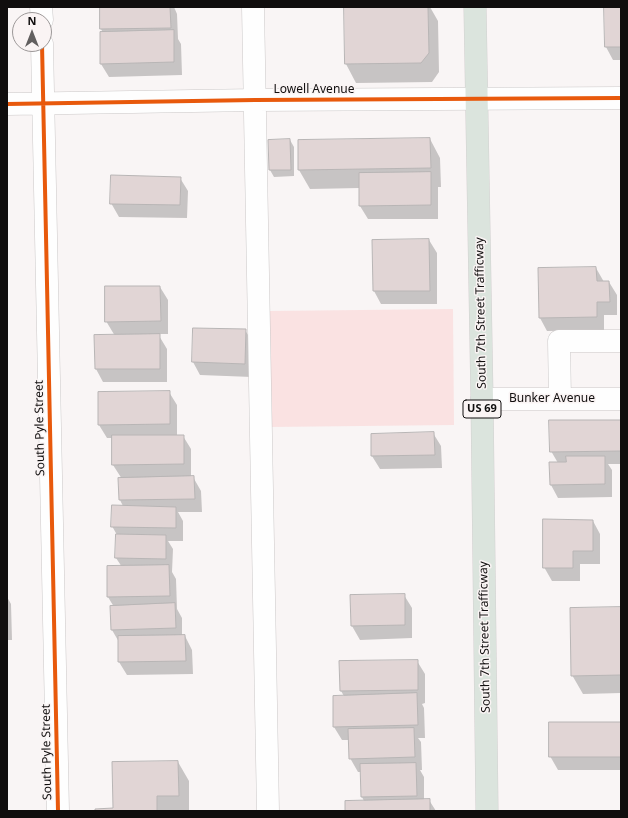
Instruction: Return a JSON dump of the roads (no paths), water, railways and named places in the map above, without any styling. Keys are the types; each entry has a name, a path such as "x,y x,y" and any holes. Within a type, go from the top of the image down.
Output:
{"main road":[{"name":"South 7th Street Trafficway","path":"475,7 487,811"}],"street":[{"path":"253,7 268,811"},
{"name":"South Pyle Street","path":"42,52 58,811"},
{"name":"Lowell Avenue","path":"7,104 255,100 621,98"},
{"path":"560,399 559,341 621,341"},
{"name":"Bunker Avenue","path":"482,399 621,399"}]}
